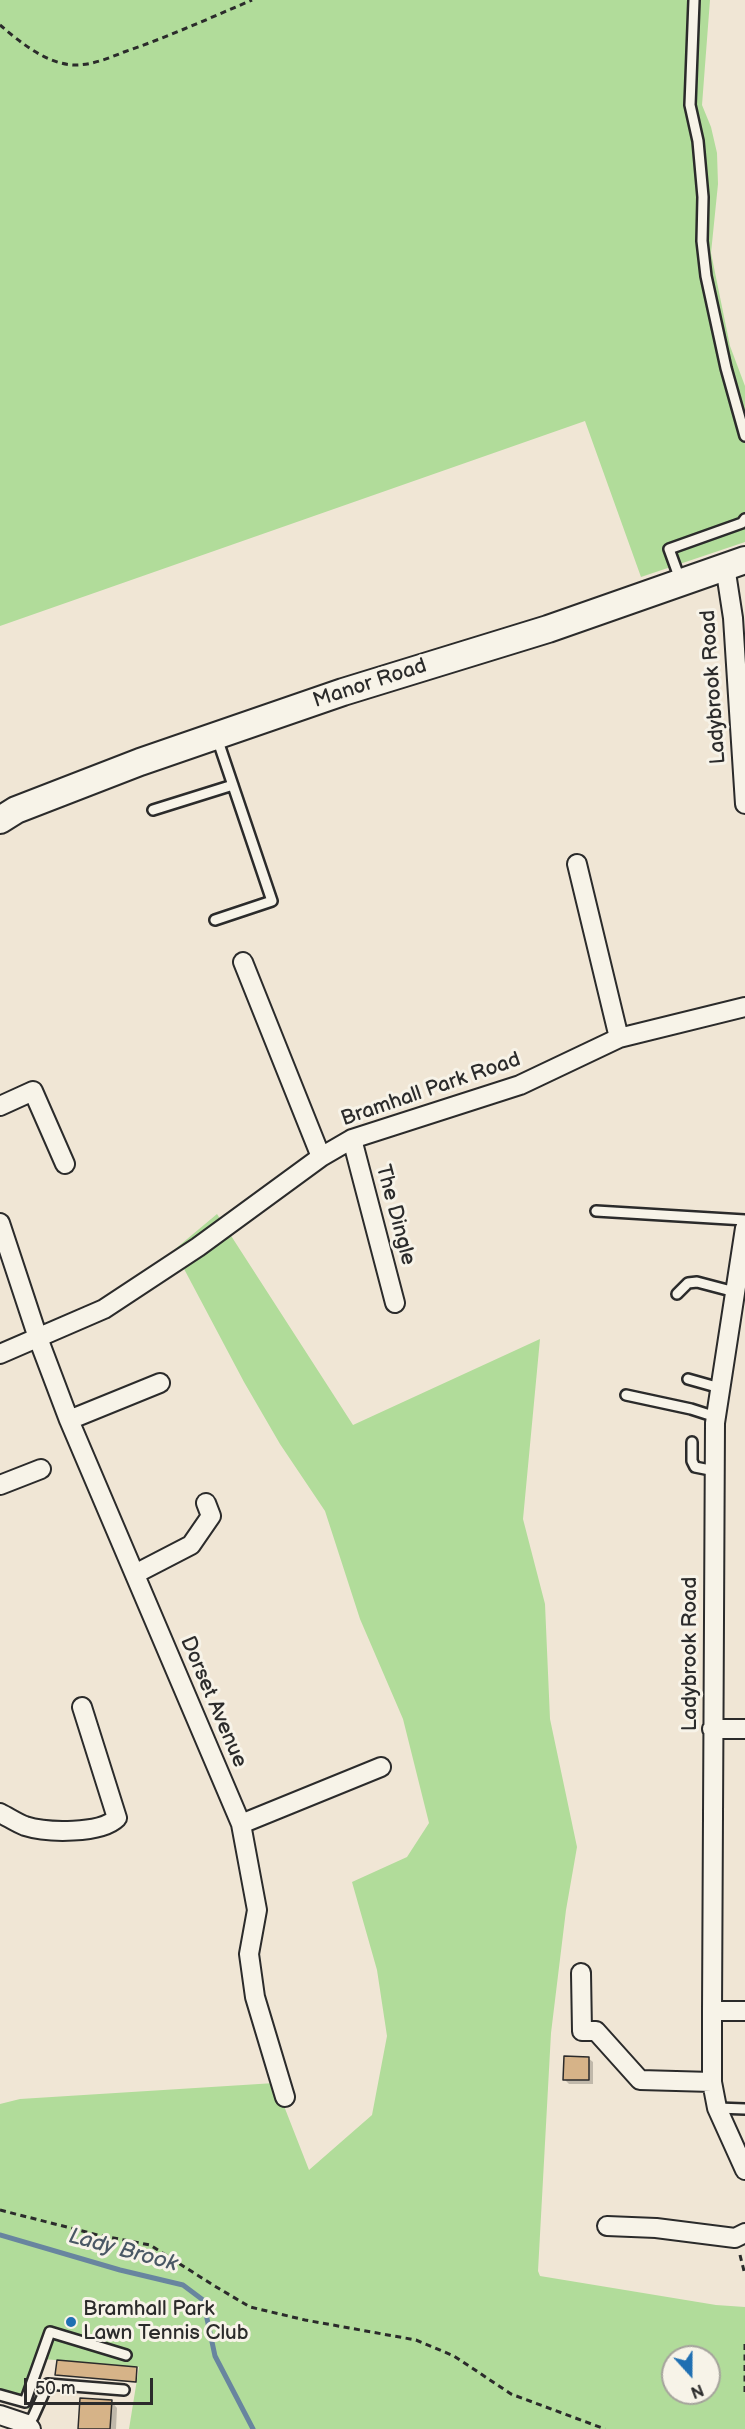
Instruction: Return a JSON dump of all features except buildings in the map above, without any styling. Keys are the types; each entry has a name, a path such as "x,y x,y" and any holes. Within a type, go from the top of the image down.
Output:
{"street":[{"name":"Manor Road","path":"0,820 26,806 140,762 343,692 548,629 735,563"},
{"name":"Ladybrook Road","path":"735,563 733,618 745,804"},
{"path":"578,864 619,1038"},
{"path":"243,962 321,1157"},
{"name":"Bramhall Park Road","path":"0,1354 104,1309 198,1247 321,1157 351,1139 520,1085 619,1038 745,1007"},
{"path":"0,1106 33,1091 65,1164"},
{"name":"The Dingle","path":"351,1139 395,1303"},
{"name":"Dorset Avenue","path":"0,1223 38,1338 69,1420 241,1824 257,1910 249,1954 255,1997 285,2097"},
{"name":"Ladybrook Road","path":"744,1238 739,1287 716,1418 712,1729 712,2082 717,2108 745,2170"},
{"path":"69,1420 160,1383"},
{"path":"0,1485 41,1469"},
{"path":"135,1574 191,1545 211,1516 206,1503"},
{"path":"0,1813 26,1826 79,1831 110,1824 117,1818 82,1707"},
{"path":"712,1729 745,1729"},
{"path":"241,1824 381,1767"},
{"path":"581,1973 582,2031 596,2031 640,2080 712,2082"},
{"path":"712,2011 745,2011"},
{"path":"607,2226 740,2235"},
{"path":"0,2415 29,2426"}],"lane":[{"path":"694,0 690,105 698,141 703,197 702,241 706,276 726,368 745,436"},
{"path":"681,582 669,549 744,524"},
{"path":"215,920 272,901 217,736"},
{"path":"153,810 233,784"},
{"path":"596,1211 745,1220"},
{"path":"676,1294 688,1284 697,1282 739,1287"},
{"path":"688,1379 720,1388"},
{"path":"626,1395 691,1409 716,1418"},
{"path":"692,1442 692,1461 695,1467 715,1471"},
{"path":"717,2108 745,2109"},
{"path":"0,2395 25,2402 50,2332 126,2355"},
{"path":"29,2426 48,2384 124,2390"}],"path":[{"path":"0,25 24,46 48,58 75,65 100,61 140,47 252,0"},
{"path":"0,2210 150,2245 250,2307 305,2320 416,2340 454,2356 511,2394 605,2429"},
{"path":"740,2235 745,2275"},
{"path":"745,2344 745,2396"}],"green space":[{"path":"0,0 710,0 702,105 711,127 717,153 718,184 711,253 730,346 745,386 745,542 641,577 585,421 0,626"},
{"path":"217,1214 353,1425 540,1339 523,1519 545,1604 550,1719 577,1847 566,1910 551,2033 538,2271 540,2276 716,2305 745,2307 745,2429 129,2429 139,2367 43,2359 29,2409 0,2400 0,2104 20,2099 275,2083 309,2170 372,2115 387,2036 377,1970 352,1882 407,1857 429,1823 403,1719 360,1619 325,1511 280,1444 244,1382 174,1250"}],"waterway":[{"name":"Lady Brook","path":"0,2235 120,2270 183,2285 203,2300 215,2356 253,2429"}],"place":[{"name":"Bramhall Park Lawn Tennis Club","path":"71,2322"}]}
